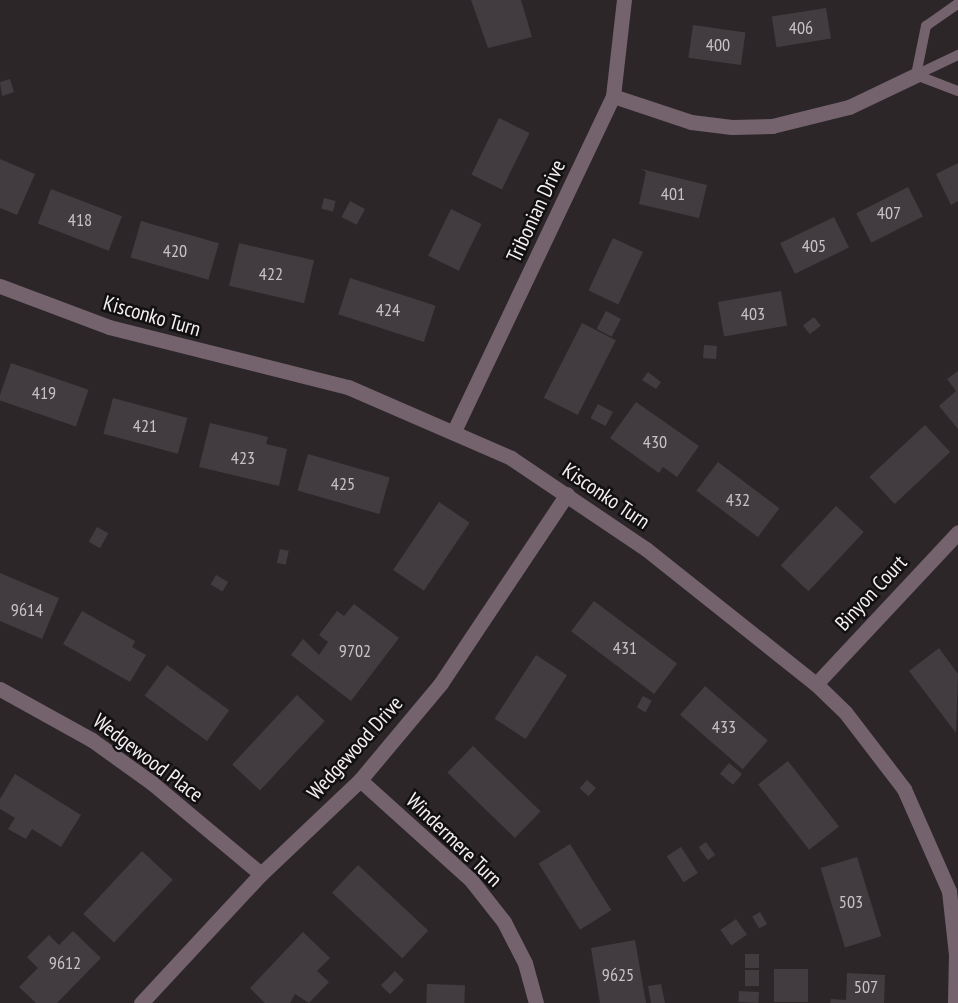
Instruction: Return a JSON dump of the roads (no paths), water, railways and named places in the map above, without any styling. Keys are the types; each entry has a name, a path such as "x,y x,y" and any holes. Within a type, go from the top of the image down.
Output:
{"street":[{"name":"Tribonian Drive","path":"454,431 613,96 624,0"},
{"path":"613,96 691,122 732,127 772,126 849,107 916,75"},
{"name":"Kisconko Turn","path":"0,286 109,327 348,387 512,458 646,549 816,684 845,712 904,789 954,890 955,1003"},
{"name":"Wedgewood Drive","path":"141,1003 261,874 360,780 441,683 567,494"},
{"name":"Binyon Court","path":"816,684 958,532"},
{"name":"Wedgewood Place","path":"0,689 92,740 152,783 261,874"},
{"name":"Windermere Turn","path":"360,780 471,880 491,905 504,922 525,963 536,1003"}],"lane":[{"path":"916,75 926,26 958,4"},
{"path":"916,75 958,55"},
{"path":"916,75 958,91"}]}
